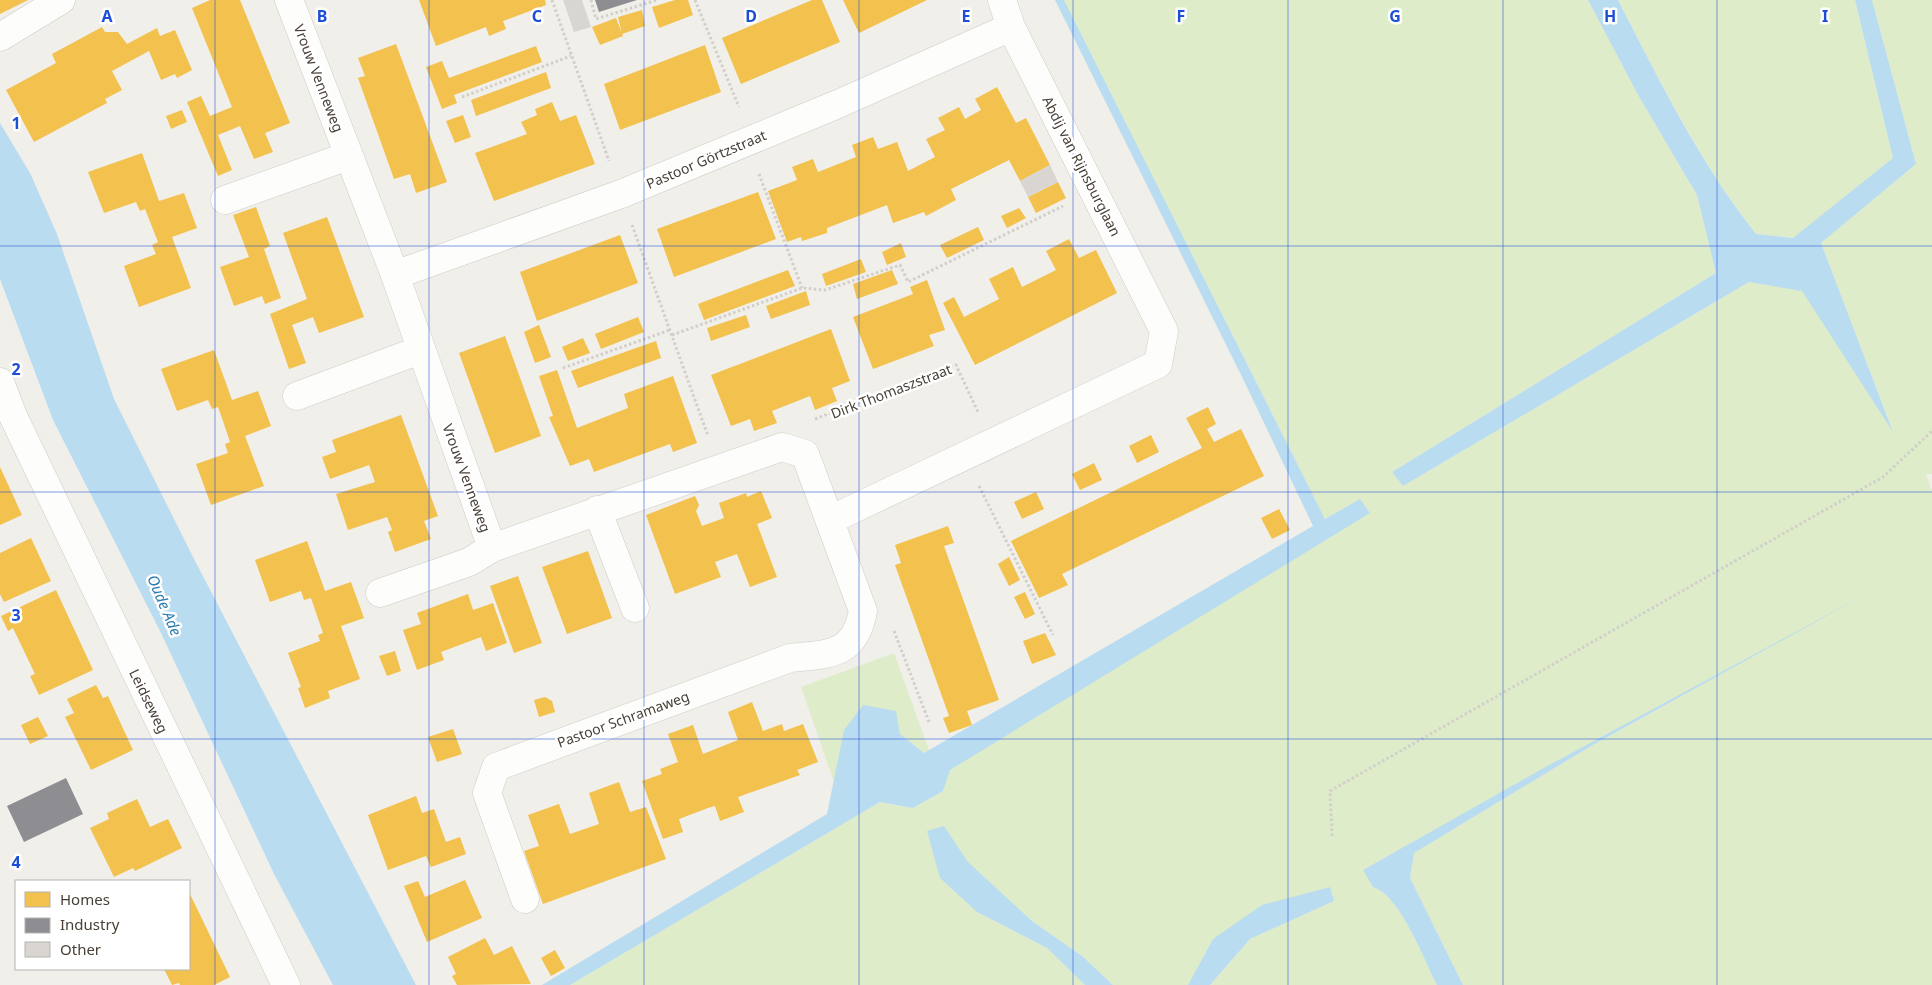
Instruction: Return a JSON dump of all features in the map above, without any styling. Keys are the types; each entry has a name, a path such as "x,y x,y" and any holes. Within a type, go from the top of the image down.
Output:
{"street":[{"path":"0,37 61,0"},
{"name":"Vrouw Venneweg","path":"289,0 395,275 420,350 492,548 469,562 380,593"},
{"name":"Abdij van Rijnsburglaan","path":"992,443 1158,364 1164,331 1095,190 1011,27 1002,0"},
{"name":"Pastoor Görtzstraat","path":"395,275 621,194 750,141 1011,27"},
{"path":"225,200 348,156"},
{"path":"298,396 420,350"},
{"name":"Leidseweg","path":"0,382 6,419 286,985"},
{"path":"830,520 992,443"},
{"path":"492,548 782,447 805,454 863,611"},
{"path":"597,510 635,608"},
{"name":"Pastoor Schramaweg","path":"525,899 487,793 496,766 790,658 820,655 836,651 848,645 860,629 863,611"}],"path":[{"path":"552,0 720,469"},
{"path":"591,0 596,19 657,0"},
{"path":"696,0 750,141 802,288"},
{"path":"462,97 571,56"},
{"path":"672,335 802,288 825,290 900,265 908,282 1095,190"},
{"path":"563,368 670,330"},
{"name":"Dirk Thomaszstraat","path":"782,447 807,422 956,365 992,443"},
{"path":"1332,836 1330,790 1883,477 1932,430"},
{"path":"964,457 1053,635"},
{"path":"863,611 892,625 929,722"}],"green space":[{"path":"1064,0 1588,0 1638,95 1697,195 1716,273 1392,472 1403,486 1749,282 1802,290 1892,429 1821,243 1916,164 1872,0 1932,0 1932,474 1926,474 1932,491 1932,985 1463,985 1410,878 1414,853 1591,746 1799,631 1363,870 1373,887 1383,892 1402,915 1437,985 1210,985 1250,939 1334,901 1329,887 1213,939 1188,985 1113,985 1082,956 1032,921 968,862 944,826 977,912 1047,948 1085,985 570,985 880,802 913,808 943,791 950,770 1360,499 1325,519"},
{"path":"1618,0 1855,0 1893,158 1794,238 1756,234 1699,150"},
{"path":"894,653 929,750 924,753 900,734 845,730 834,782 801,687"}],"water":[{"path":"1055,0 1064,0 1325,519 1360,499 1370,513 950,770 943,791 913,808 880,802 570,985 542,985 827,814 844,730 863,705 896,711 900,734 924,753 1313,526 1246,385"},
{"path":"1588,0 1618,0 1681,120 1717,179 1756,234 1793,238 1893,158 1855,0 1872,0 1916,164 1821,243 1893,432 1802,291 1749,282 1403,486 1392,472 1716,273 1697,195 1638,95"},
{"name":"Oude Ade","path":"0,123 30,173 57,234 114,399 193,557 416,985 333,985 274,874 161,633 53,420 0,279"},
{"path":"1868,593 1591,746 1414,853 1410,878 1463,985 1437,985 1402,915 1383,892 1373,887 1363,870 1542,769"},
{"path":"944,826 968,862 1032,921 1082,956 1113,985 1085,985 1047,948 977,912 940,878 927,831"},
{"path":"1330,887 1334,901 1250,939 1210,985 1188,985 1213,939 1262,905"}],"building: Homes":[{"path":"0,0 28,0 0,14"},
{"path":"210,0 240,0 290,123 265,133 273,152 254,159 240,126 218,135 232,170 218,176 187,102 201,96 210,116 232,107 192,8"},
{"path":"419,0 545,0 546,5 503,21 506,29 489,36 486,27 436,46"},
{"path":"675,0 688,0 693,15 659,28 652,7"},
{"path":"812,0 822,0 840,42 741,84 722,38"},
{"path":"843,0 927,0 859,33"},
{"path":"642,10 645,26 622,34 618,17"},
{"path":"616,18 623,36 600,45 592,27"},
{"path":"102,27 105,32 118,32 127,44 157,28 160,36 175,30 192,70 177,78 175,74 161,80 149,51 112,71 122,90 105,99 107,103 34,142 6,90 56,63 52,54"},
{"path":"396,44 447,182 416,193 410,174 394,179 358,78 365,76 358,58"},
{"path":"705,45 721,92 620,130 604,84"},
{"path":"536,46 542,62 454,95 457,103 442,109 426,67 442,61 449,78"},
{"path":"546,72 551,88 476,116 471,100"},
{"path":"997,87 1016,123 1026,118 1050,165 1020,181 1009,160 951,189 956,200 926,216 924,212 893,223 887,205 827,228 827,233 802,241 801,237 787,242 768,191 797,180 792,167 813,159 818,172 856,157 852,145 873,137 878,149 897,142 908,171 935,157 926,139 945,130 938,118 959,107 965,119 981,110 975,99"},
{"path":"552,102 560,121 576,115 595,164 494,201 475,153 527,134 521,122 537,115 535,109"},
{"path":"182,110 187,122 171,129 166,116"},
{"path":"463,115 471,137 455,143 446,121"},
{"path":"142,153 159,201 184,193 197,228 172,237 191,288 139,307 124,266 156,254 152,245 158,242 145,209 140,211 136,202 104,213 88,172"},
{"path":"1058,182 1066,198 1036,213 1028,197"},
{"path":"758,192 776,239 674,277 657,229"},
{"path":"256,207 270,246 264,249 281,298 265,304 262,296 234,306 220,267 249,257 233,215"},
{"path":"1019,208 1026,218 1007,228 1001,216"},
{"path":"327,217 364,317 319,333 313,317 292,325 306,363 289,369 270,314 307,299 283,233"},
{"path":"978,227 984,240 947,258 940,245"},
{"path":"620,235 638,283 537,321 520,272"},
{"path":"1069,239 1079,258 1096,250 1117,293 975,365 943,303 954,297 964,317 999,299 989,279 1013,267 1022,287 1056,270 1046,251"},
{"path":"901,243 906,257 887,265 882,252"},
{"path":"861,259 866,272 826,286 822,274"},
{"path":"788,270 795,286 704,320 698,304"},
{"path":"892,270 898,284 857,299 853,284"},
{"path":"927,280 945,330 929,335 934,346 873,369 853,317 913,294 910,287"},
{"path":"806,291 810,305 771,319 766,306"},
{"path":"746,315 750,327 711,341 707,328"},
{"path":"638,317 644,332 601,349 595,334"},
{"path":"539,325 551,357 535,363 524,332"},
{"path":"831,329 850,381 832,388 837,401 815,410 810,396 772,411 777,423 754,431 750,419 731,426 711,375"},
{"path":"505,336 541,436 495,453 459,353"},
{"path":"583,338 590,353 568,361 562,347"},
{"path":"656,341 661,358 578,388 571,371"},
{"path":"214,350 232,400 258,391 271,426 245,436 264,486 211,505 196,464 228,453 225,444 230,442 218,407 212,409 208,400 177,411 161,369"},
{"path":"557,370 577,428 628,408 624,394 673,376 697,443 673,452 670,444 594,472 589,459 570,466 549,417 553,416 539,376"},
{"path":"1208,407 1216,424 1207,429 1214,442 1241,429 1264,476 1062,574 1068,585 1039,598 1011,541 1202,448 1186,418"},
{"path":"401,415 438,516 424,521 431,539 395,552 388,532 392,530 387,517 348,530 336,494 375,482 369,465 330,479 322,457 336,452 332,440"},
{"path":"1151,435 1159,452 1137,463 1129,446"},
{"path":"1094,463 1102,480 1080,490 1072,474"},
{"path":"0,467 22,515 0,525"},
{"path":"761,491 772,518 757,524 777,577 750,587 737,554 715,562 721,577 675,594 646,515 695,496 699,505 696,511 702,526 724,518 719,503 746,493 747,497"},
{"path":"1036,492 1044,509 1022,519 1014,502"},
{"path":"1279,509 1290,530 1272,539 1261,518"},
{"path":"948,526 954,543 944,546 999,700 967,711 972,725 949,733 943,718 949,716 895,565 901,563 895,545"},
{"path":"31,538 51,581 4,602 0,594 0,553"},
{"path":"307,541 325,591 351,582 364,618 341,626 360,679 328,691 330,698 305,708 298,688 301,687 288,653 320,641 318,635 323,633 311,598 304,600 301,591 270,602 255,560"},
{"path":"588,551 612,618 567,634 542,567"},
{"path":"1009,557 1020,580 1009,586 998,564"},
{"path":"518,576 542,643 514,653 490,586"},
{"path":"56,590 93,670 39,695 30,676 35,674 13,628 8,631 1,616"},
{"path":"1025,592 1035,614 1025,619 1014,597"},
{"path":"468,594 473,610 493,603 507,643 486,651 481,637 441,652 444,660 417,670 403,630 421,624 417,613"},
{"path":"1045,633 1056,655 1032,664 1023,641"},
{"path":"395,651 401,671 387,676 379,656"},
{"path":"96,685 103,698 108,696 133,750 91,770 65,717 74,713 67,699"},
{"path":"545,697 552,701 555,712 539,717 534,700"},
{"path":"752,702 763,731 782,724 784,731 803,724 818,762 797,770 800,775 738,797 744,812 720,821 715,806 708,808 679,819 683,832 663,839 642,781 662,774 660,769 678,762 668,734 693,725 703,754 738,740 728,712"},
{"path":"38,717 48,736 30,744 21,725"},
{"path":"453,729 462,754 437,762 428,737"},
{"path":"619,782 630,812 646,807 666,859 543,904 524,851 539,846 528,815 559,804 570,834 599,824 589,793"},
{"path":"416,796 422,813 434,809 446,842 460,837 466,854 431,867 426,856 388,870 368,815"},
{"path":"137,799 150,827 168,819 182,848 135,871 133,868 114,877 90,828 109,819 107,813"},
{"path":"465,880 482,918 427,942 404,886 418,881 425,897"},
{"path":"190,894 230,977 214,985 180,985 179,983 172,985 164,970 190,970"},
{"path":"485,938 494,955 512,946 531,984 457,985 452,976 456,974 448,957"},
{"path":"555,950 565,968 551,976 541,958"}],"building: Industry":[{"path":"595,0 637,0 599,12"},
{"path":"66,778 83,814 24,842 7,806"}],"building: Other":[{"path":"563,0 582,0 591,27 574,32"},
{"path":"1050,165 1058,182 1028,197 1020,181"}]}
